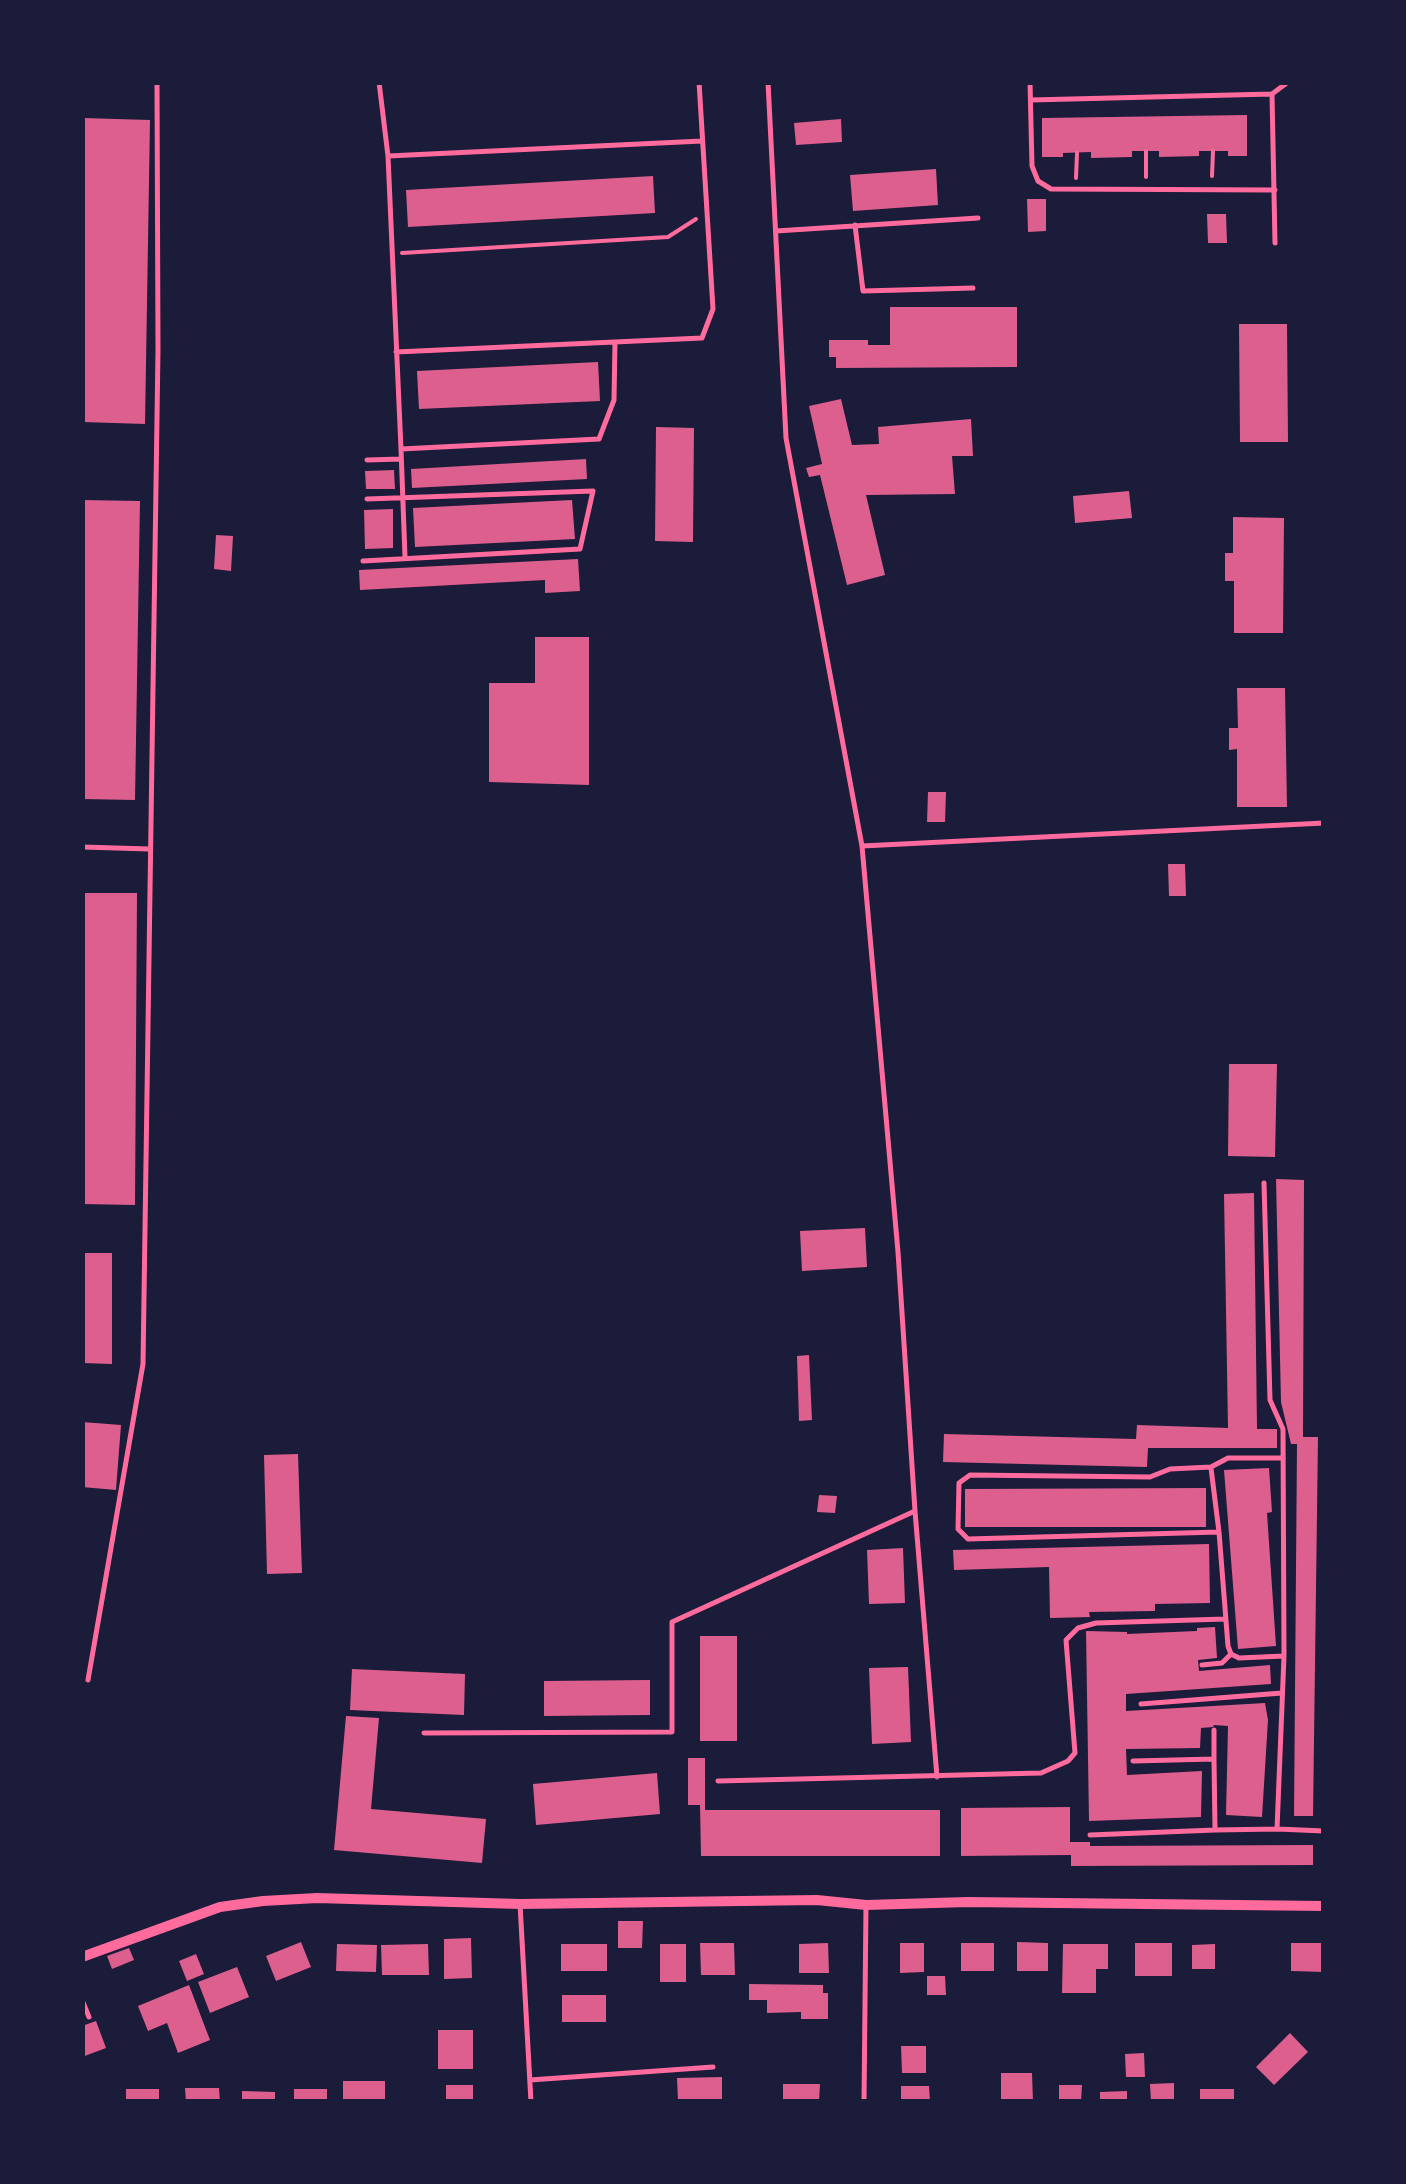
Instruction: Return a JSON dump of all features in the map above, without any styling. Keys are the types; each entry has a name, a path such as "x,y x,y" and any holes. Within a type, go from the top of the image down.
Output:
{"street":[{"path":"82,1957 220,1907 317,1898 520,1904 817,1900 866,1905 968,1902 1324,1906"}],"lane":[{"path":"88,1680 143,1364 158,350 158,82"},
{"path":"379,82 388,156 405,558"},
{"path":"396,352 702,338 713,309 700,82"},
{"path":"768,82 786,438 862,846 898,1252 937,1777"},
{"path":"1030,82 1032,166 1038,181 1051,188 1275,190"},
{"path":"1031,100 1272,94 1288,82"},
{"path":"1272,94 1275,243"},
{"path":"388,156 702,141"},
{"path":"776,230 978,218"},
{"path":"855,225 863,290 973,288"},
{"path":"401,449 600,439 614,400 615,342"},
{"path":"367,460 402,459"},
{"path":"363,561 580,549 592,491 367,500"},
{"path":"862,846 1324,823"},
{"path":"82,847 151,850"},
{"path":"1264,1183 1270,1400 1283,1428 1284,1656 1277,1829"},
{"path":"1219,1532 968,1539 958,1529 960,1483 970,1476 1150,1477 1170,1468 1212,1467 1228,1458 1282,1458"},
{"path":"1212,1467 1231,1654 1239,1658 1284,1656"},
{"path":"424,1733 672,1732 672,1622 915,1511"},
{"path":"718,1781 1041,1773 1068,1761 1075,1753 1066,1640 1078,1628 1096,1623 1225,1619"},
{"path":"1202,1665 1222,1663 1231,1654"},
{"path":"1141,1704 1283,1692"},
{"path":"1214,1730 1215,1830"},
{"path":"1133,1761 1214,1759"},
{"path":"1090,1835 1324,1831"},
{"path":"520,1904 531,2102"},
{"path":"864,2102 866,1905"},
{"path":"82,2000 89,2017"},
{"path":"530,2080 713,2067"}],"path":[{"path":"1212,190 1213,151"},
{"path":"1076,190 1077,152"},
{"path":"1146,152 1146,190"},
{"path":"392,254 668,237 706,212"}],"building":[{"path":"1247,115 1247,156 1228,156 1228,151 1199,151 1199,156 1159,157 1159,151 1132,151 1132,157 1091,158 1091,152 1042,157 1042,118"},
{"path":"83,118 150,120 145,424 82,422"},
{"path":"841,119 842,142 796,145 794,123"},
{"path":"936,169 938,205 853,211 850,175"},
{"path":"653,176 655,213 408,227 406,190"},
{"path":"1027,199 1046,199 1046,231 1028,232"},
{"path":"1207,214 1226,214 1227,243 1208,243"},
{"path":"890,307 1017,307 1017,367 836,368 836,357 829,357 829,340 868,340 868,345 890,345"},
{"path":"1239,324 1287,324 1288,442 1240,442"},
{"path":"598,362 600,401 419,409 417,371"},
{"path":"841,399 852,445 879,444 878,427 971,419 973,456 952,456 955,494 866,495 885,575 847,585 820,475 809,477 806,468 822,464 809,406"},
{"path":"656,427 694,428 693,542 655,541"},
{"path":"586,459 587,479 412,488 411,469"},
{"path":"394,470 395,489 366,489 365,471"},
{"path":"1129,491 1132,518 1075,523 1073,496"},
{"path":"82,500 140,501 135,800 82,799"},
{"path":"572,500 575,539 415,547 413,508"},
{"path":"393,509 393,548 365,549 364,510"},
{"path":"1233,517 1284,518 1283,633 1234,633 1234,581 1225,581 1225,553 1233,553"},
{"path":"216,535 233,536 231,571 214,569"},
{"path":"578,559 580,591 545,593 545,580 360,590 359,570"},
{"path":"535,637 589,637 589,785 489,782 489,683 535,683"},
{"path":"1237,688 1285,688 1287,807 1237,807 1237,749 1229,750 1229,728 1238,728"},
{"path":"928,792 946,792 945,822 927,822"},
{"path":"1168,864 1185,864 1186,896 1169,896"},
{"path":"82,893 137,893 135,1205 82,1204"},
{"path":"1229,1064 1277,1064 1275,1157 1228,1156"},
{"path":"1276,1179 1304,1180 1303,1437 1318,1437 1313,1816 1294,1816 1297,1444 1291,1444 1281,1402"},
{"path":"1254,1193 1257,1429 1277,1429 1277,1448 1148,1448 1147,1467 943,1462 944,1434 1136,1439 1137,1425 1228,1428 1224,1194"},
{"path":"865,1228 867,1267 802,1271 800,1231"},
{"path":"82,1253 112,1253 112,1364 82,1363"},
{"path":"809,1355 812,1420 799,1421 797,1356"},
{"path":"82,1422 121,1425 116,1490 82,1487"},
{"path":"298,1454 302,1573 267,1574 264,1455"},
{"path":"1269,1468 1272,1512 1267,1513 1276,1646 1238,1649 1224,1470"},
{"path":"1206,1488 1206,1527 965,1527 965,1489"},
{"path":"819,1495 837,1496 835,1513 817,1512"},
{"path":"1209,1544 1210,1603 1155,1604 1155,1611 1089,1612 1090,1617 1050,1618 1049,1567 954,1570 953,1550"},
{"path":"903,1548 905,1603 869,1604 867,1550"},
{"path":"1215,1627 1217,1658 1198,1660 1199,1671 1270,1665 1271,1684 1126,1694 1126,1711 1265,1703 1268,1720 1262,1817 1226,1815 1228,1726 1214,1725 1201,1728 1200,1748 1126,1749 1127,1775 1202,1771 1201,1817 1089,1821 1086,1631 1127,1634"},
{"path":"700,1636 737,1636 737,1741 700,1741"},
{"path":"908,1667 911,1742 872,1744 869,1668"},
{"path":"352,1669 465,1674 464,1715 350,1710"},
{"path":"650,1680 650,1715 544,1716 544,1681"},
{"path":"346,1716 379,1718 371,1809 486,1819 482,1863 334,1850"},
{"path":"688,1758 705,1758 705,1810 940,1810 940,1856 701,1856 700,1805 688,1805"},
{"path":"657,1773 660,1814 536,1825 533,1784"},
{"path":"1070,1807 1070,1842 1090,1842 1090,1846 1313,1845 1313,1865 1071,1866 1071,1855 961,1856 961,1808"},
{"path":"618,1921 643,1921 642,1948 618,1948"},
{"path":"471,1938 472,1978 444,1979 444,1939"},
{"path":"301,1942 311,1967 276,1981 266,1956"},
{"path":"1017,1942 1048,1943 1048,1971 1017,1971"},
{"path":"700,1943 734,1943 735,1975 701,1975"},
{"path":"828,1943 829,1973 799,1973 799,1944"},
{"path":"900,1943 924,1943 924,1972 900,1973"},
{"path":"961,1943 994,1943 994,1971 961,1971"},
{"path":"1135,1943 1172,1943 1172,1976 1135,1976"},
{"path":"1291,1943 1324,1943 1324,1972 1291,1971"},
{"path":"337,1944 377,1945 376,1972 336,1971"},
{"path":"428,1944 429,1975 382,1975 381,1945"},
{"path":"561,1944 607,1944 607,1971 561,1971"},
{"path":"660,1944 686,1944 686,1982 660,1982"},
{"path":"1063,1944 1108,1944 1108,1969 1096,1969 1096,1993 1062,1993"},
{"path":"1215,1944 1215,1969 1192,1969 1192,1945"},
{"path":"129,1948 134,1960 112,1969 107,1956"},
{"path":"196,1954 204,1974 187,1981 179,1961"},
{"path":"237,1967 249,1997 210,2013 198,1982"},
{"path":"927,1976 945,1976 946,1995 927,1995"},
{"path":"749,1984 823,1985 823,1993 828,1993 828,2019 801,2019 801,2012 767,2013 767,2000 749,2000"},
{"path":"189,1985 210,2040 178,2053 167,2023 148,2031 138,2006"},
{"path":"562,1995 606,1995 606,2022 562,2022"},
{"path":"96,2021 106,2048 82,2057 82,2026"},
{"path":"438,2030 473,2030 473,2069 438,2069"},
{"path":"1290,2033 1308,2052 1274,2085 1256,2067"},
{"path":"901,2046 926,2046 926,2073 902,2073"},
{"path":"1144,2053 1145,2077 1126,2077 1125,2054"},
{"path":"1001,2073 1032,2073 1033,2102 1001,2102"},
{"path":"722,2077 722,2102 678,2102 677,2078"},
{"path":"343,2081 385,2081 385,2102 343,2102"},
{"path":"1174,2083 1174,2102 1151,2102 1150,2084"},
{"path":"783,2084 820,2084 819,2102 783,2102"},
{"path":"446,2085 473,2085 473,2102 446,2102"},
{"path":"1059,2085 1082,2085 1081,2102 1059,2102"},
{"path":"901,2086 929,2086 930,2102 901,2102"},
{"path":"185,2088 219,2088 220,2102 186,2102"},
{"path":"126,2089 159,2089 159,2102 126,2102"},
{"path":"294,2089 327,2089 327,2102 294,2102"},
{"path":"1200,2089 1234,2089 1234,2102 1200,2102"},
{"path":"242,2091 275,2092 275,2102 242,2102"},
{"path":"1127,2091 1127,2102 1100,2102 1100,2092"}]}
